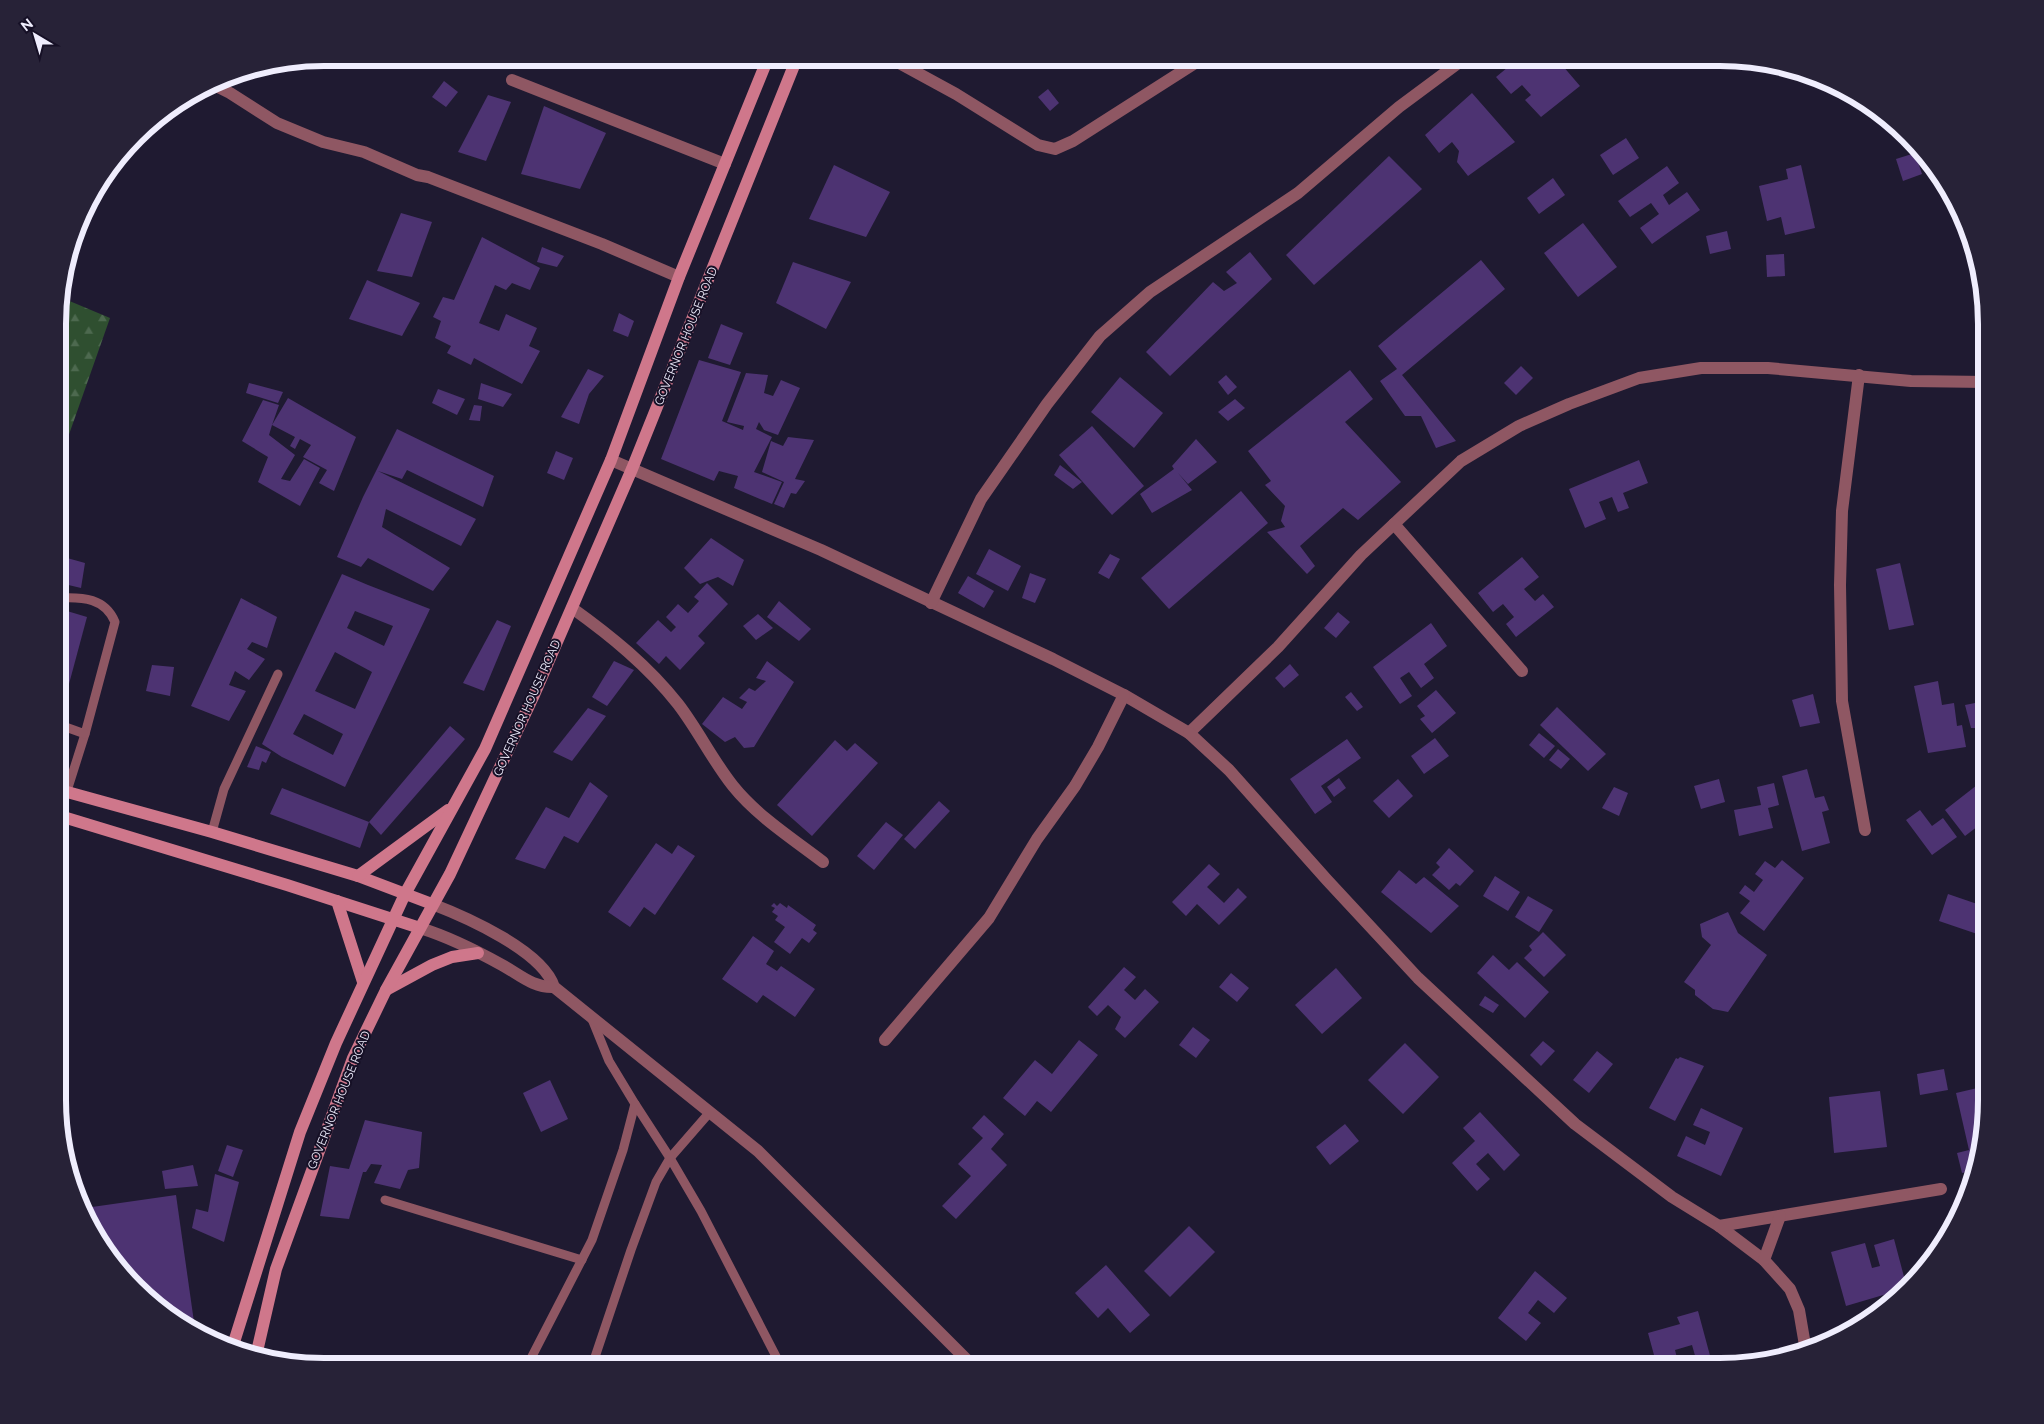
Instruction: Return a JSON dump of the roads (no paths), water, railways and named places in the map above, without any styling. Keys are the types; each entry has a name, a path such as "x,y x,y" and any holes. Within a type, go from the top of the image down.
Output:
{"main road":[{"name":"GOVERNOR HOUSE ROAD","path":"235,1341 300,1132 363,982 405,894 485,749 611,460 679,277 765,66"},
{"name":"GOVERNOR HOUSE ROAD","path":"258,1349 276,1269 353,1058 386,990 450,874 533,697 632,469 794,66"},
{"path":"66,792 212,832 358,876 432,904"},
{"path":"358,876 452,807"},
{"path":"66,817 394,918 420,928"},
{"path":"337,901 363,982"},
{"path":"386,990 432,965 452,958 478,953"}],"street":[{"path":"905,66 956,94 1038,145 1055,149 1073,141 1190,66"},
{"path":"931,603 981,499 1047,404 1100,336 1150,292 1298,194 1399,107 1454,66"},
{"path":"512,80 725,164"},
{"path":"221,88 277,123 323,142 364,152 417,175 428,177 602,244 679,277"},
{"path":"1189,733 1278,647 1361,555 1461,461 1519,426 1639,378 1701,368 1768,368 1912,380 1978,382"},
{"path":"1859,375 1842,511 1840,585 1842,702 1865,830"},
{"path":"611,460 821,550 1053,659 1124,695 1189,733 1229,770 1418,978 1567,1118 1672,1197 1719,1226 1764,1260 1790,1289 1799,1310 1805,1343"},
{"path":"1394,524 1522,671"},
{"path":"572,608 606,632 638,660 678,704 733,786 769,821 823,862"},
{"path":"885,1040 989,918 1037,839 1075,786 1098,748 1124,695"},
{"path":"432,904 471,919 505,938 547,970 554,987 758,1151 966,1358"},
{"path":"420,928 447,936 535,985 544,988 554,987"},
{"path":"1719,1226 1941,1188"},
{"path":"1764,1260 1780,1216"}],"lane":[{"path":"66,598 84,598 100,603 111,612 116,622 85,734 66,786"},
{"path":"212,832 224,789 278,674"},
{"path":"66,727 85,734"},
{"path":"590,1015 609,1061 634,1104 670,1158 700,1210 776,1358"},
{"path":"531,1358 592,1240 623,1150 634,1104"},
{"path":"595,1358 656,1182 670,1158 710,1112"},
{"path":"386,1200 582,1260"}]}
